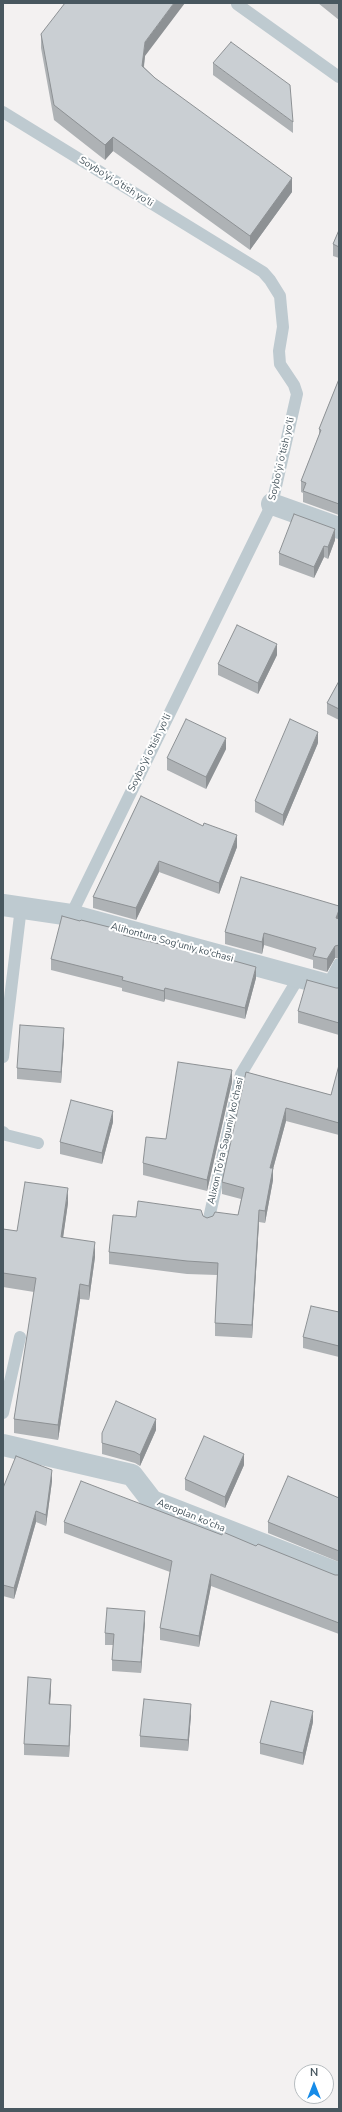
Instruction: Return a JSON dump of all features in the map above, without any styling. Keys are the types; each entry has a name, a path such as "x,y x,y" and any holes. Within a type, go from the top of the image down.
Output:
{"street":[{"path":"272,504 339,528"},
{"name":"Alihontura Sog'uniy ko'chasi","path":"12,906 71,916 333,987"},
{"name":"Aeroplan ko'cha","path":"3,1445 132,1475 152,1501 339,1574"}],"lane":[{"path":"237,4 339,77"},
{"name":"Soybo'yi o'tish yo'li","path":"3,112 263,272 280,296 283,327 278,351 280,364 294,385 296,394 272,504 71,916"},
{"path":"3,1057 12,906"},
{"path":"333,987 339,964"},
{"name":"Alixon To'ra Saguniy ko'chasi","path":"208,1223 241,1074 299,978"},
{"path":"3,1132 6,1135 38,1143"},
{"path":"3,1412 20,1337"}],"building":[{"path":"65,3 174,3 145,42 142,66 155,78 292,178 250,236 113,137 105,145 54,105 41,34"},
{"path":"231,42 290,85 293,122 213,63"},
{"path":"339,230 339,247 333,244"},
{"path":"339,379 339,504 303,491 306,483 301,481 321,430 319,429"},
{"path":"294,514 335,529 328,547 324,546 314,567 279,553"},
{"path":"237,625 277,644 258,683 218,664"},
{"path":"339,681 339,709 327,703"},
{"path":"186,719 226,738 206,777 167,758"},
{"path":"290,719 318,732 283,815 255,801"},
{"path":"141,796 203,826 204,823 237,835 219,883 159,861 136,908 93,897"},
{"path":"241,877 339,906 336,918 339,919 339,945 335,946 327,959 313,956 316,948 264,933 262,942 225,932"},
{"path":"62,916 125,931 123,935 213,957 213,955 256,967 245,1008 165,988 164,991 122,980 123,977 51,959"},
{"path":"307,980 339,988 339,1023 298,1011"},
{"path":"20,1025 64,1028 61,1072 17,1068"},
{"path":"178,1062 232,1070 207,1180 143,1163 146,1137 166,1139"},
{"path":"339,1065 339,1123 286,1108 270,1168 273,1168 265,1211 259,1210 252,1325 215,1323 218,1263 109,1252 113,1215 136,1217 138,1201 201,1210 203,1216 207,1218 213,1216 215,1212 238,1215 244,1188 222,1182 246,1072 331,1095"},
{"path":"71,1100 113,1111 102,1153 60,1142"},
{"path":"25,1182 68,1188 61,1237 95,1242 89,1286 80,1284 58,1425 14,1419 36,1278 3,1273 3,1229 17,1231"},
{"path":"311,1306 339,1312 339,1346 303,1337"},
{"path":"116,1401 156,1419 140,1455 135,1452 102,1443 102,1433"},
{"path":"204,1436 244,1454 225,1497 185,1479"},
{"path":"16,1456 52,1470 46,1515 36,1511 14,1588 3,1585 3,1488"},
{"path":"288,1476 339,1498 339,1551 268,1522"},
{"path":"81,1481 222,1535 223,1532 256,1546 258,1544 335,1575 339,1575 339,1623 211,1574 199,1636 160,1628 172,1561 64,1522"},
{"path":"107,1608 145,1611 141,1662 112,1660 114,1634 105,1633"},
{"path":"28,1677 51,1679 49,1704 71,1705 69,1746 24,1744"},
{"path":"144,1699 191,1704 188,1740 140,1736"},
{"path":"271,1701 313,1711 303,1753 260,1743"}]}
